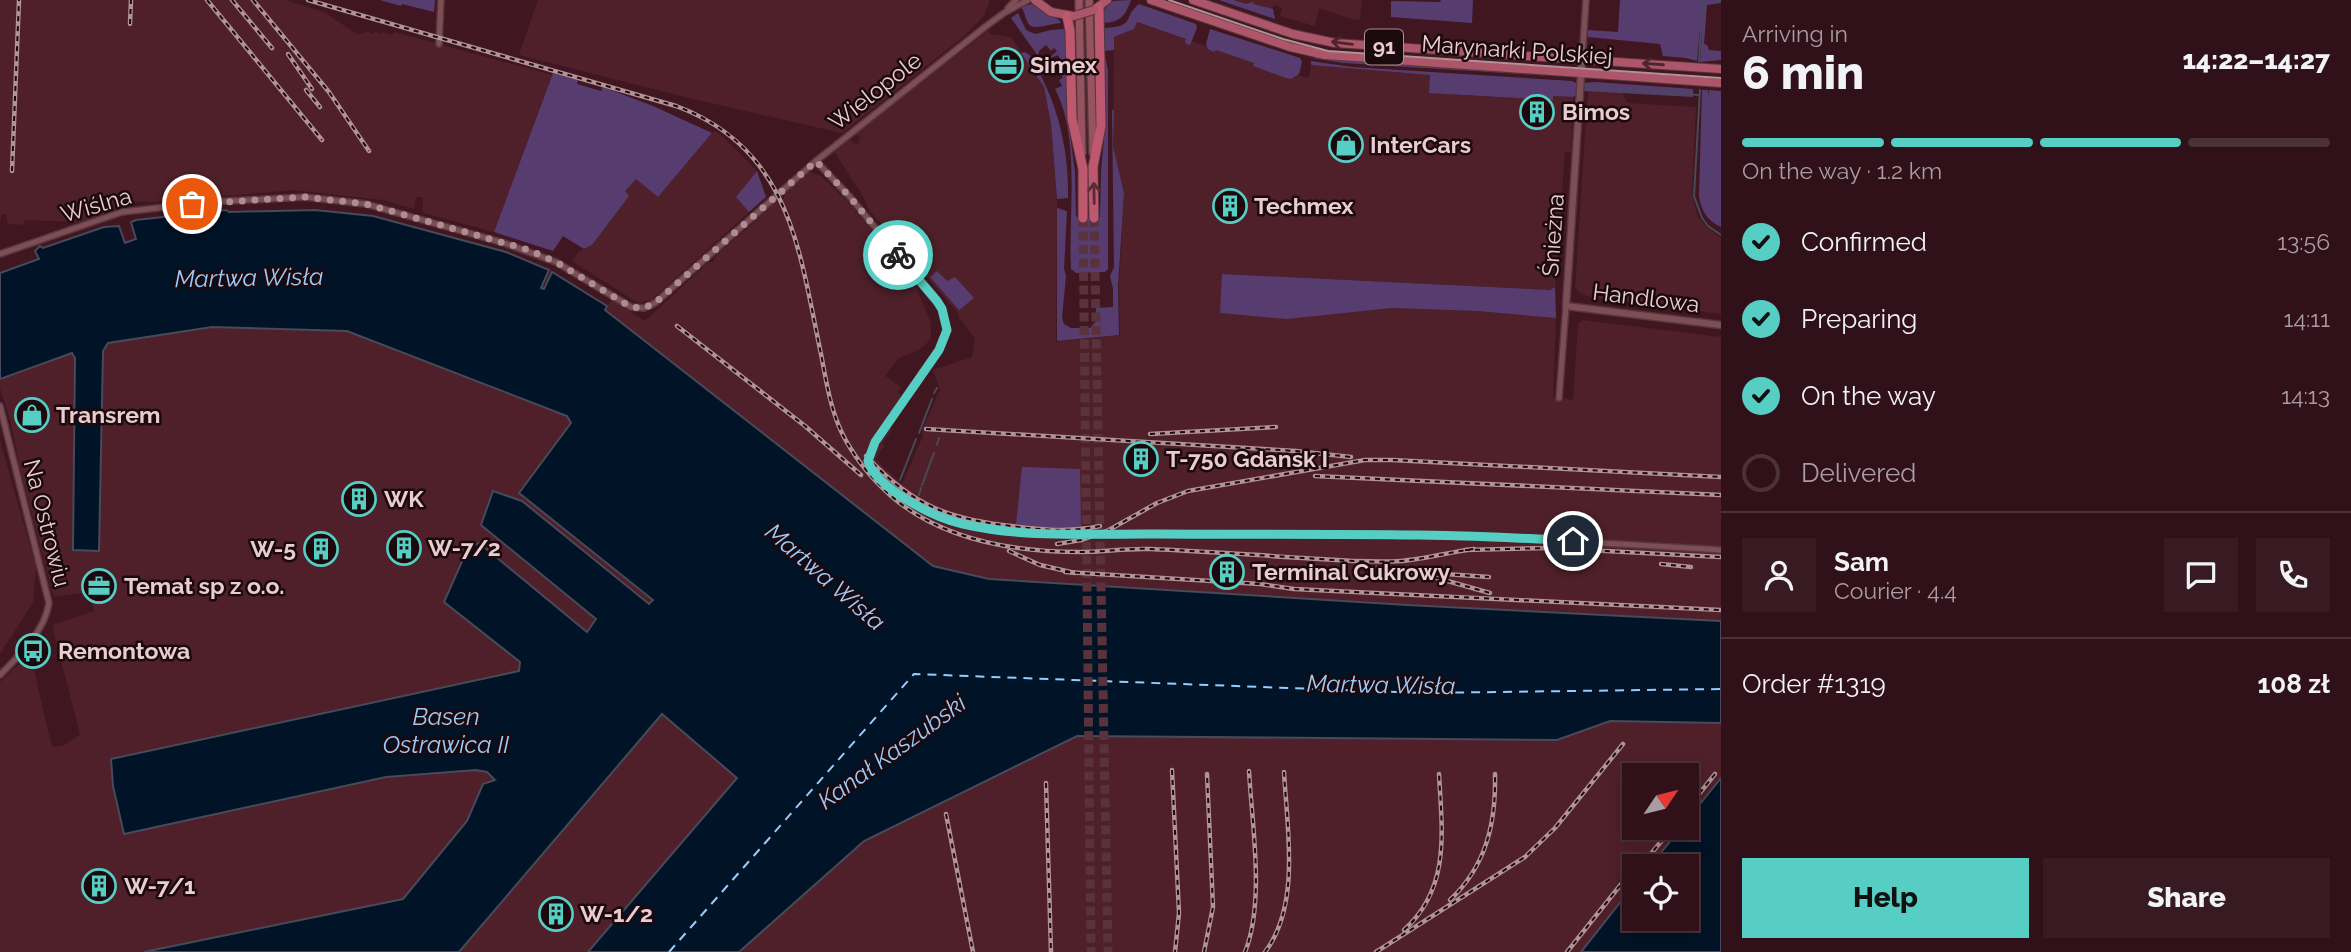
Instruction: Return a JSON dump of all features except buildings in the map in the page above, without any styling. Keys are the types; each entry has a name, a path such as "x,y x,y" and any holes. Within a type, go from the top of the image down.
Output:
{"highway":[{"path":"1094,218 1093,167 1101,126 1096,9"},
{"path":"1071,16 1072,119 1083,169 1083,218"}],"main road":[{"path":"1035,0 1051,12 1071,16 1096,9 1107,0"},
{"path":"1079,0 1083,169"},
{"path":"1089,0 1093,167"},
{"name":"Marynarki Polskiej","path":"1151,0 1290,47 1325,55 1721,83"},
{"name":"Marynarki Polskiej","path":"1193,0 1293,34 1335,43 1721,69"}],"street":[{"path":"439,44 441,0"},
{"name":"Wielopole","path":"644,308 655,303 816,161 1004,13 1016,0"},
{"name":"Wielopole","path":"1004,13 1028,0"},
{"path":"1581,60 1586,0"},
{"name":"Śnieżna","path":"1559,398 1581,60"},
{"path":"816,161 850,197 937,301 945,319 947,330 939,350 871,450 868,461 872,469 895,491 939,517 962,524 1015,532 1066,536 1412,535 1549,539 1721,550"},
{"name":"Wiślna","path":"0,254 122,212 263,198 316,198 366,204 529,250 556,262 624,304 644,308"},
{"name":"Handlowa","path":"1566,306 1721,325"},
{"name":"Na Ostrowiu","path":"0,406 49,603 46,617 37,632 0,675"}],"shaded area":[{"path":"0,0 285,0 324,12 358,35 368,31 372,34 375,31 392,35 395,32 552,75 494,232 423,213 423,197 416,197 414,209 383,200 293,190 155,202 125,201 125,195 120,195 115,198 115,210 81,222 25,220 23,225 10,224 7,222 7,214 1,214 0,227"},
{"path":"380,0 435,0 434,12 402,4 401,6"},
{"path":"538,0 990,0 984,16 963,37 842,133 519,55"},
{"path":"1131,0 1121,18 1102,23 1103,11 1112,1"},
{"path":"1219,0 1362,0 1360,20 1319,8 1315,26 1280,16 1282,8 1274,5 1269,17"},
{"path":"1219,0 1246,4 1254,2 1253,4 1273,9 1275,19"},
{"path":"1473,0 1472,23 1391,17 1391,1"},
{"path":"1620,0 1721,0 1721,3 1707,5 1704,44 1709,50 1721,51 1721,60 1700,62 1702,28 1697,61 1663,56 1660,44 1588,37 1587,30 1618,32"},
{"path":"1032,4 1061,23 1030,26 1021,7"},
{"path":"1139,4 1196,24 1197,28 1190,45 1185,43 1186,39 1137,22 1134,29 1114,37 1114,50 1104,51 1108,70 1108,269 1105,272 1076,273 1071,269 1071,153 1063,109 1055,89 1062,86 1059,80 1063,78 1059,71 1065,68 1058,55 1044,61 1044,65 1040,59 1050,57 1057,51 1054,48 1051,51 1046,45 1039,51 1038,56 1011,18 1018,13 1026,30 1035,34 1065,29 1068,120 1075,172 1076,217 1100,218 1105,125 1103,28 1121,26"},
{"path":"1136,22 1267,67 1309,78 1311,65 1430,75 1430,93 1552,100 1553,96 1573,97 1571,152 1565,152 1555,287 1550,290 1222,274 1221,313 1286,318 1392,308 1477,311 1556,318 1553,397 1573,400 1578,324 1582,320 1721,337 1721,621 989,579 933,566 604,309 612,300 645,321 810,172 821,176 849,203 914,282 931,323 931,337 927,343 898,359 885,376 901,387 898,392 902,396 884,422 892,429 875,459 902,484 940,390 933,370 972,357 975,338 959,318 959,314 869,210 834,151 849,139 858,144 860,137 855,134 988,31 991,34 1011,37 1044,87 1051,124 1057,204 1056,342 1120,335 1119,286 1124,193 1113,146 1114,37 1134,29"},
{"path":"1210,29 1300,58 1302,62 1299,74 1291,79 1286,78 1253,66 1254,63 1208,49 1206,44"},
{"path":"1025,52 1036,65 1058,119 1065,150 1068,198 1057,199 1051,124 1044,87 1021,53"},
{"path":"1312,58 1569,77 1344,63"},
{"path":"1311,61 1352,67 1572,81 1576,83 1576,95 1553,96 1553,100 1429,93 1430,75 1311,65"},
{"path":"553,73 578,80 577,84 601,91 603,87 712,133 658,197 636,179 625,191 629,196 592,245 584,249 563,236 553,251 494,232"},
{"path":"1584,83 1693,89 1693,97 1584,91"},
{"path":"1702,90 1708,90 1708,97 1709,90 1721,91 1721,227 1706,215 1699,196"},
{"path":"1588,91 1622,92 1627,103 1696,107 1692,194 1698,217 1721,238 1721,314 1590,297 1580,293 1575,287"},
{"path":"1114,109 1113,146 1124,193 1118,286 1119,335 1057,341 1057,208 1067,211 1062,318 1064,324 1071,328 1090,328 1096,321 1096,308 1113,307 1110,276 1114,267 1112,111"},
{"path":"714,131 757,171 736,197 749,212 651,300 638,303 572,261 579,252 592,245 629,195 624,191 636,179 658,197"},
{"path":"757,171 766,197 749,212 736,197"},
{"path":"937,271 947,281 955,277 974,298 959,310 930,277"},
{"path":"1222,274 1550,290 1555,287 1556,318 1477,311 1392,308 1286,319 1220,313"},
{"path":"212,327 347,331 567,416 571,423 519,493 653,600 650,604 481,525 596,619 586,632 444,602 520,662 519,671 504,675 386,777 476,770 487,772 495,780 483,785 467,821 403,899 144,952 0,952 0,682 18,665 32,662 52,747 62,746 80,735 52,625 94,611 89,592 54,597 0,388 0,379 72,353 75,358 73,549 99,551 103,351 108,343"},
{"path":"0,441 36,567 33,602 0,654"},
{"path":"1022,467 1080,469 1081,526 1065,528 1016,525"},
{"path":"662,714 737,778 588,952 459,952"},
{"path":"1610,721 1721,723 1721,778 1699,805 1699,763 1622,763 1622,840 1671,840 1660,854 1622,854 1622,900 1581,952 739,952 864,841 1077,736 1557,740"}],"water":[{"path":"226,210 315,210 373,216 506,252 549,270 541,288 544,289 552,272 607,306 605,310 933,566 989,579 1721,621 1721,723 1610,721 1557,740 1077,736 864,841 739,952 588,952 737,778 662,714 459,952 144,952 403,899 467,821 483,784 495,780 487,772 476,770 386,777 124,834 113,786 111,759 519,671 520,662 444,602 468,548 479,543 587,632 596,619 481,525 493,491 522,501 649,604 653,600 519,493 571,423 567,416 347,331 212,327 108,343 103,351 99,551 73,550 75,358 72,353 0,379 0,273 39,259 35,251 40,246 43,248 104,227 119,226 125,243 136,239 131,222 136,220"},
{"path":"1721,778 1721,952 1581,952 1622,900 1622,931 1699,931 1699,854 1660,854 1671,840 1699,840 1699,805"}],"waterway":[{"path":"1702,19 1703,0"},
{"path":"1699,61 1701,29"},
{"path":"1586,90 1590,88 1699,95"},
{"path":"1700,90 1694,196 1702,218 1721,235"},
{"path":"934,393 937,388"},
{"path":"919,433 932,399"},
{"path":"937,445 939,438"},
{"path":"900,480 916,439"},
{"path":"922,485 934,453"},
{"path":"919,495 921,488"}],"ferry route":[{"path":"669,952 914,674 1422,693 1721,689"}],"tunnel":[{"path":"1083,218 1091,952"},
{"path":"1094,218 1108,952"}],"tram line":[{"path":"1169,0 1283,39 1328,51 1721,78"}],"railway":[{"path":"12,171 19,0"},
{"path":"130,24 131,0"},
{"path":"207,0 322,140"},
{"path":"232,0 272,48"},
{"path":"253,0 329,92 369,151"},
{"path":"308,0 676,106 714,125 744,148 767,176 796,241 829,393 841,431 857,457 883,488 910,510 932,523 955,533 1005,546 1055,551 1150,549 1377,562 1410,560 1474,549"},
{"path":"288,54 312,89"},
{"path":"306,90 320,107"},
{"path":"677,326 805,426 861,475"},
{"path":"1150,434 1276,427"},
{"path":"926,429 1296,451 1351,457"},
{"path":"866,456 884,474 917,499 953,515 994,524 1039,529 1070,530 1100,526"},
{"path":"1057,544 1081,540 1107,531 1157,503 1188,491 1365,460 1721,477"},
{"path":"1315,476 1721,495"},
{"path":"1465,550 1548,548 1721,557"},
{"path":"1009,551 1040,565 1075,573"},
{"path":"1661,564 1691,567"},
{"path":"1377,568 1437,578 1490,593"},
{"path":"1065,572 1260,584 1294,589 1721,610"},
{"path":"1445,574 1489,577"},
{"path":"1376,952 1525,857 1555,828 1623,744"},
{"path":"1172,770 1179,913 1175,952"},
{"path":"1245,952 1251,932 1256,887 1249,771"},
{"path":"1265,952 1284,912 1288,889 1289,841 1284,772"},
{"path":"1204,952 1213,907 1207,774"},
{"path":"1404,930 1419,914 1437,877 1442,837 1439,774"},
{"path":"1450,900 1473,872 1487,842 1494,809 1495,774"},
{"path":"1699,794 1715,774"},
{"path":"1046,783 1051,952"},
{"path":"946,814 973,952"},
{"path":"1651,854 1662,840"},
{"path":"1567,952 1622,883"}],"way so far":[{"path":"192,204 276,197 305,197 366,204 529,250 556,262 624,304 644,308 655,303 816,161 898,255"}],"place":[{"name":"Simex","path":"1006,65"},
{"name":"Bimos","path":"1537,112"},
{"name":"InterCars","path":"1346,145"},
{"name":"Techmex","path":"1230,206"},
{"name":"Transrem","path":"32,415"},
{"name":"T-750 Gdansk I","path":"1141,459"},
{"name":"WK","path":"359,499"},
{"name":"W-7/2","path":"404,548"},
{"name":"W-5","path":"321,549"},
{"name":"Terminal Cukrowy","path":"1227,572"},
{"name":"Temat sp z o.o.","path":"99,586"},
{"name":"Remontowa","path":"33,651"},
{"name":"W-7/1","path":"99,886"},
{"name":"W-1/2","path":"556,914"}],"route":[{"path":"898,255 937,301 942,309 947,330 939,350 875,442 868,461 876,474 895,491 939,517 962,524 1048,536 1412,535 1573,541"}],"water label":[{"name":"Martwa Wisła","path":"249,278"},
{"name":"Martwa Wisła","path":"825,577"},
{"name":"Martwa Wisła","path":"1381,685"},
{"name":"Basen Ostrawica II","path":"446,731"},
{"name":"Kanał Kaszubski","path":"892,752"}]}
